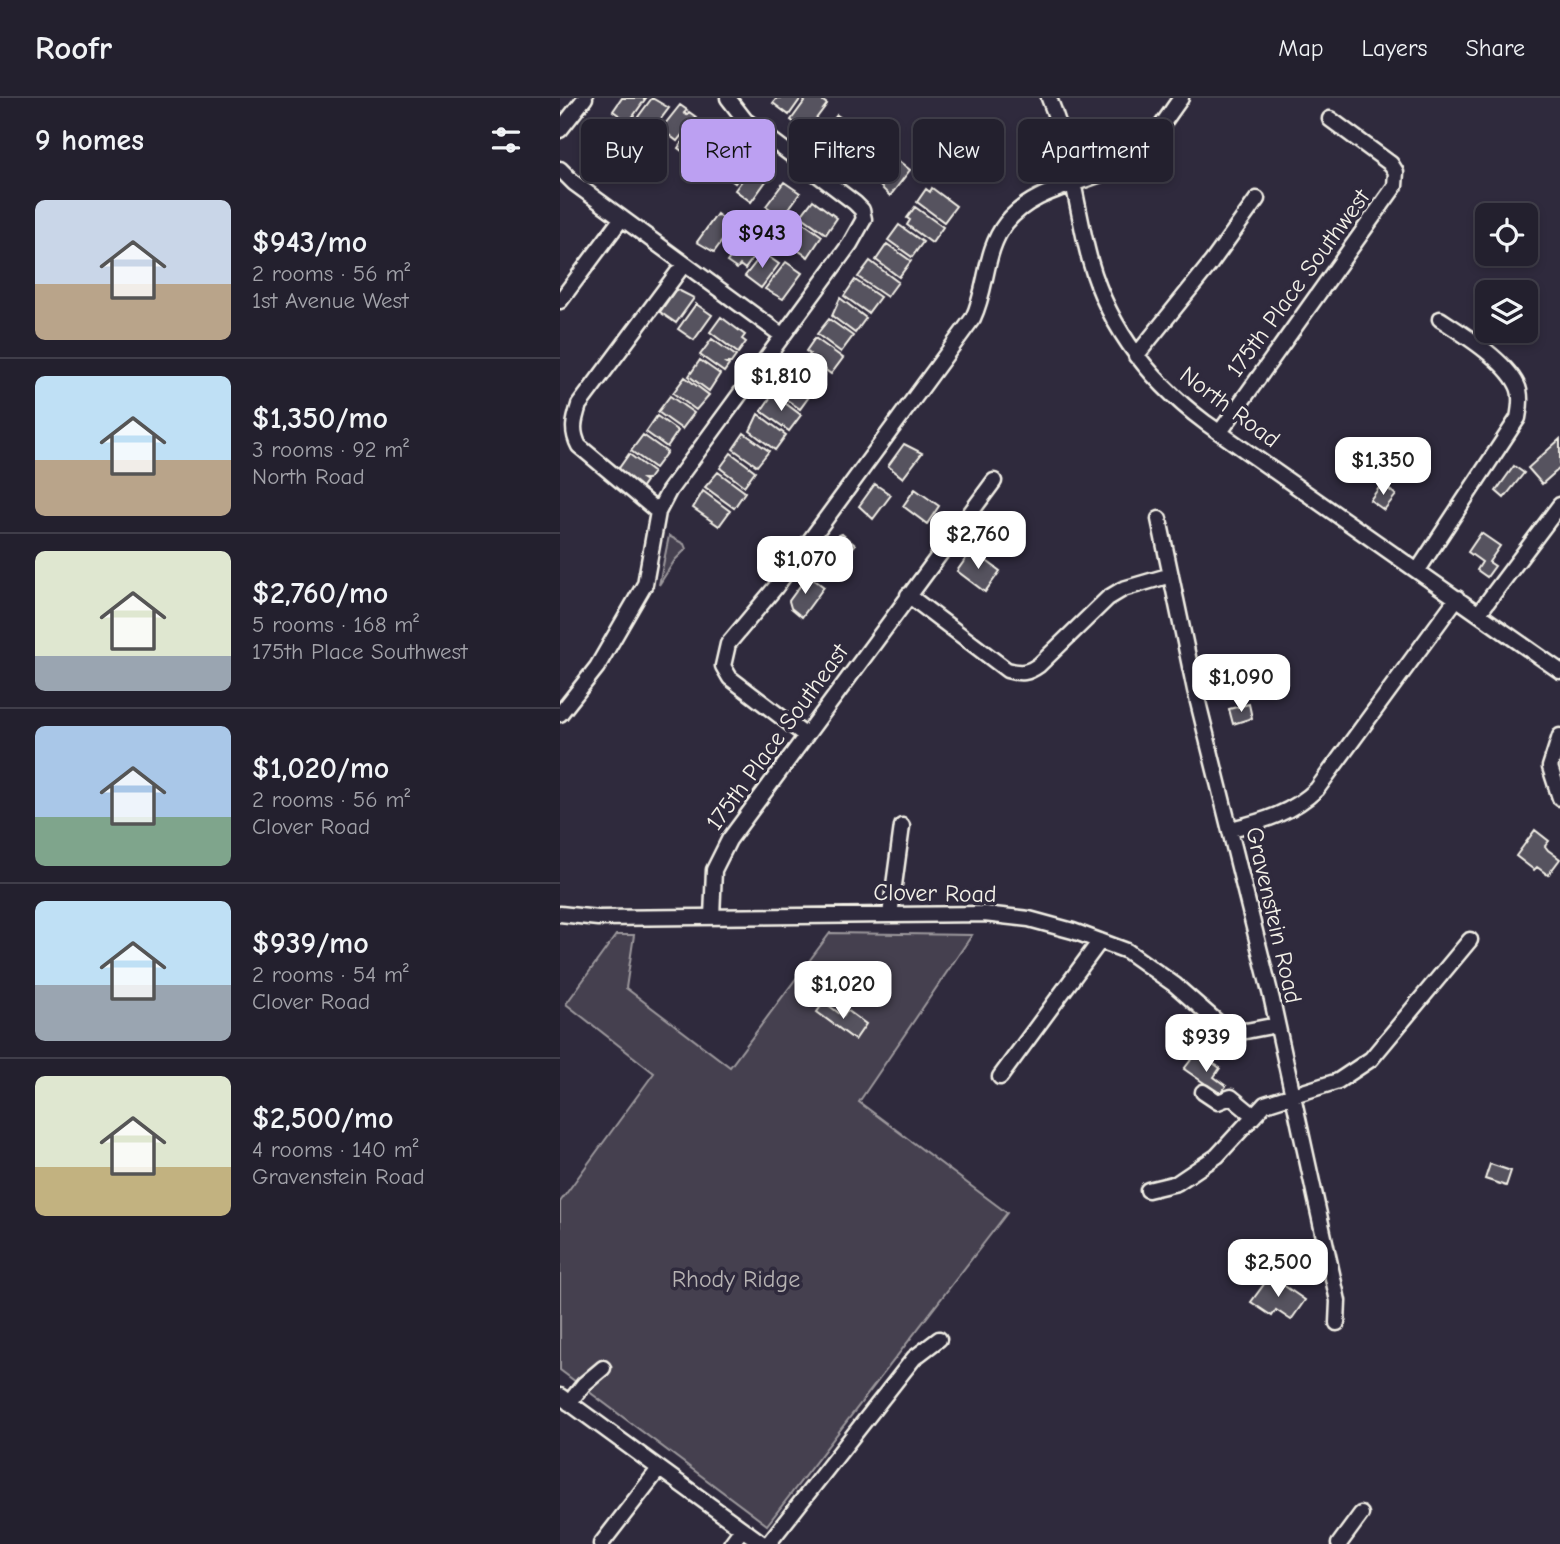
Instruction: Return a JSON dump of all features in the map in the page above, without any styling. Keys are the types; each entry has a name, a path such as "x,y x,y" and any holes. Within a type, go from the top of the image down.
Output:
{"street":[{"path":"560,130 585,98"},
{"path":"560,714 597,667 645,584 659,512 668,491 861,228 862,210 855,203 745,120 728,98"},
{"name":"North Road","path":"1049,98 1055,119"},
{"path":"1165,119 1181,98"},
{"name":"175th Place Southwest","path":"1220,432 1397,181 1391,164 1330,119"},
{"path":"560,169 783,336"},
{"path":"806,736 730,678 723,666 728,643 775,588 972,318 984,290 993,246 1007,222 1027,203 1074,182"},
{"name":"North Road","path":"1074,182 1094,272 1115,323 1136,356 1173,396 1220,432 1560,671"},
{"path":"1136,356 1211,263 1257,199"},
{"path":"560,301 622,218"},
{"path":"659,512 579,446 573,435 574,423 579,405 684,264"},
{"path":"1418,570 1518,418 1520,403 1518,386 1507,371 1468,337 1440,319"},
{"path":"994,481 908,595 1007,670 1019,674 1029,672 1108,597 1123,589 1171,575"},
{"path":"1479,613 1560,505"},
{"name":"Gravenstein Road","path":"1159,519 1195,690 1231,828 1277,1025 1338,1301 1337,1323"},
{"name":"175th Place Southeast","path":"712,917 714,870 720,855 908,595"},
{"path":"1231,828 1277,816 1305,800 1317,789 1457,598"},
{"path":"1560,736 1550,775 1560,798"},
{"path":"890,915 902,826"},
{"name":"Clover Road","path":"560,914 598,918 985,914 1029,919 1127,951 1175,985 1223,1027 1246,1031 1277,1025"},
{"path":"1147,1190 1177,1183 1217,1156 1265,1104 1338,1081 1371,1059 1470,940"},
{"path":"1000,1077 1100,941"},
{"path":"1203,1092 1218,1102 1231,1097 1254,1116"},
{"path":"603,1368 565,1400 766,1544 914,1358 939,1339"},
{"path":"601,1544 659,1469"},
{"path":"1339,1544 1361,1514"},
{"path":"731,1544 742,1529"}],"green space":[{"path":"669,536 684,544 686,549 675,560 659,585"},
{"name":"Rhody Ridge","path":"830,933 972,935 859,1102 1007,1213 767,1525 560,1370 560,1202 654,1073 566,1004 616,935 634,935 626,988 730,1067"}],"building":[{"path":"622,98 646,98 631,119 625,119 613,111"},
{"path":"652,98 669,108 661,119 636,119"},
{"path":"777,98 801,98 789,115 773,103"},
{"path":"807,98 819,98 827,104 816,119 792,119"},
{"path":"680,105 687,110 684,113 687,115 689,112 696,117 681,119 681,136 677,141 667,134 667,121"},
{"path":"899,161 910,170 890,196 876,182 899,182"},
{"path":"741,182 765,182 751,202 735,190"},
{"path":"784,182 800,193 782,218 766,206"},
{"path":"932,188 956,206 944,222 917,202 926,189 930,192"},
{"path":"813,200 837,218 826,234 801,216"},
{"path":"915,207 943,227 932,243 907,225 910,220 907,218"},
{"path":"717,214 733,226 714,252 697,242"},
{"path":"801,221 822,236 808,257 786,242"},
{"path":"899,225 923,242 912,257 888,240"},
{"path":"748,233 763,244 745,269 740,265 737,269 727,262"},
{"path":"887,244 911,261 899,277 876,260"},
{"path":"763,253 779,264 761,288 745,276"},
{"path":"870,261 898,282 887,297 858,277"},
{"path":"786,262 802,273 783,299 765,289"},
{"path":"855,280 880,297 868,313 844,296"},
{"path":"676,289 694,298 676,323 660,312"},
{"path":"840,298 866,318 855,333 832,316"},
{"path":"696,304 712,315 694,340 678,329"},
{"path":"721,317 745,335 742,339 746,342 738,353 710,332"},
{"path":"829,319 853,336 841,352 817,334"},
{"path":"815,338 843,358 831,374 808,357 810,354 806,351"},
{"path":"712,339 736,356 731,363 726,363 729,365 724,372 700,355"},
{"path":"801,357 825,375 814,391 790,373"},
{"path":"700,360 720,374 709,391 689,376"},
{"path":"787,376 811,394 800,409 776,392"},
{"path":"685,377 709,395 696,410 673,393"},
{"path":"773,394 801,415 789,431 761,411"},
{"path":"670,396 694,413 682,429 658,412"},
{"path":"758,414 786,435 775,450 750,431"},
{"path":"657,416 678,431 667,447 646,432"},
{"path":"744,433 769,451 757,466 733,449"},
{"path":"643,435 667,452 655,468 631,451"},
{"path":"1560,439 1560,468 1542,484 1528,468"},
{"path":"904,444 922,453 903,478 888,466"},
{"path":"731,453 755,471 744,486 720,468"},
{"path":"629,454 653,472 648,479 643,479 646,481 641,488 617,471"},
{"path":"1514,466 1524,473 1504,498 1496,491"},
{"path":"718,472 745,492 734,508 705,487"},
{"path":"875,484 891,495 873,519 859,506"},
{"path":"1382,484 1396,495 1384,510 1370,500"},
{"path":"915,489 939,506 927,524 903,506"},
{"path":"703,491 730,511 719,526 693,508"},
{"path":"1481,533 1500,546 1489,562 1495,566 1487,577 1477,570 1482,562 1468,552"},
{"path":"842,534 855,545 836,569 820,559 837,536"},
{"path":"972,550 1000,571 985,592 957,571"},
{"path":"808,575 824,587 802,617 791,608 789,601"},
{"path":"1249,704 1252,718 1233,724 1229,709"},
{"path":"1535,830 1549,841 1545,846 1560,859 1548,875 1537,867 1534,870 1516,856"},
{"path":"824,1002 843,1016 847,1010 866,1024 855,1040 817,1012"},
{"path":"1197,1052 1220,1068 1214,1077 1226,1086 1217,1098 1204,1089 1207,1085 1184,1069"},
{"path":"1490,1164 1511,1171 1506,1186 1485,1179"},
{"path":"1270,1276 1305,1300 1291,1320 1276,1310 1272,1316 1251,1302"}]}
